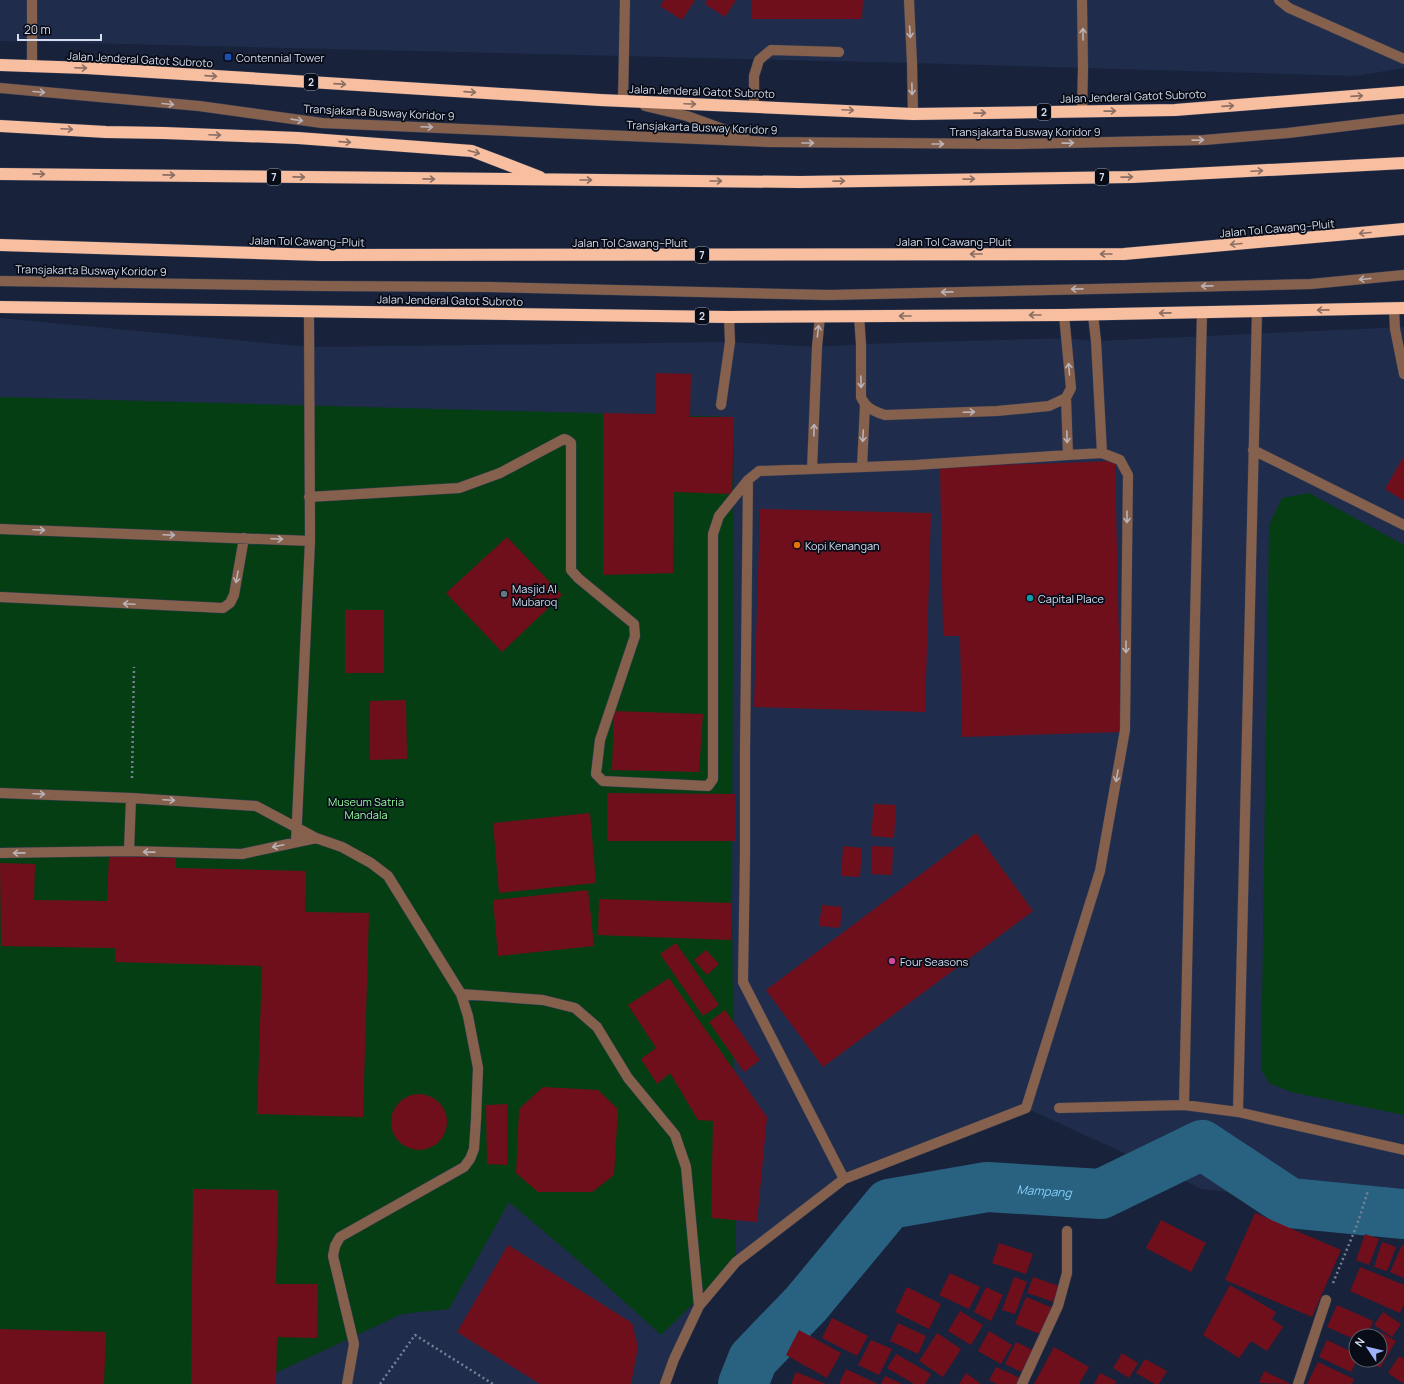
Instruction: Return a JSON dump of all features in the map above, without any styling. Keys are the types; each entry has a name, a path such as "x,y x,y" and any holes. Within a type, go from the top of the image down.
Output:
{"highway":[{"name":"Jalan Jenderal Gatot Subroto","path":"0,65 101,69 623,101 913,114 1175,110 1404,92"},
{"path":"0,126 106,132 298,138 472,151 547,180"},
{"name":"7","path":"0,174 800,182 1132,177 1404,163"},
{"name":"Jalan Tol Cawang–Pluit","path":"0,245 321,255 1124,254 1404,230"},
{"name":"Jalan Jenderal Gatot Subroto","path":"0,307 729,317 1093,315 1399,309"}],"street":[{"path":"32,0 32,67"},
{"path":"625,0 623,101 687,116 740,136 769,142"},
{"path":"908,0 912,63 913,114"},
{"path":"1082,0 1082,112"},
{"path":"1279,0 1289,8 1404,59"},
{"path":"754,106 754,76 759,60 771,50 839,52"},
{"name":"Transjakarta Busway Koridor 9","path":"0,88 199,106 322,123 769,142 1013,144 1204,140 1288,133 1404,119"},
{"name":"Transjakarta Busway Koridor 9","path":"0,281 490,287 828,295 1311,284 1404,275"},
{"path":"1399,309 1395,328 1404,374"},
{"path":"1238,1112 1257,311"},
{"path":"296,842 310,541 309,312"},
{"path":"1184,1105 1202,312"},
{"path":"1064,315 1071,388 1066,398 1068,455"},
{"path":"1093,315 1096,341 1102,454"},
{"path":"812,469 817,347 820,316"},
{"path":"859,316 861,344 861,396 865,405 862,467"},
{"path":"721,405 730,342 729,317"},
{"path":"865,405 873,411 885,415 997,411 1049,406 1066,398"},
{"path":"309,497 459,488 500,473 564,439 567,440 571,443 571,570 578,578 634,624 635,636 600,740 596,774 603,781 708,786 713,779 713,534 719,516 748,480 759,471 915,465 1102,454 1120,460 1128,475 1125,730 1100,871 1026,1108 844,1179 736,1262 699,1306 674,1359 665,1384"},
{"path":"1253,450 1404,525"},
{"path":"748,480 743,982 844,1179"},
{"path":"0,529 310,541"},
{"path":"0,598 223,608 230,603 234,595 244,538"},
{"path":"0,793 131,798 256,806 316,838 342,847 371,863 388,876 461,994 468,1016 478,1068 474,1149 470,1159 464,1167 340,1237 334,1246 333,1256 354,1344 347,1384"},
{"path":"129,852 131,798"},
{"path":"0,853 129,852 242,854 316,838"},
{"path":"461,994 543,1000 575,1008 597,1027 628,1078 676,1135 686,1167 699,1306"},
{"path":"1059,1108 1184,1105 1238,1112 1404,1150"},
{"path":"1022,1384 1058,1306 1067,1273 1067,1231"},
{"path":"1298,1384 1326,1300"}],"path":[{"path":"131,798 134,667"},
{"path":"1326,1300 1357,1225 1368,1191"},
{"path":"380,1384 415,1335 493,1384"}],"shaded area":[{"path":"0,0 1404,0 1404,68 1355,76 912,63 0,41"},
{"path":"0,318 309,347 730,342 817,347 861,344 1067,338 1096,341 1404,327 1404,1212 1202,1189 1026,1108 842,1181 736,1262 699,1306 665,1384 0,1384"}],"green space":[{"name":"Museum Satria Mandala","path":"0,397 734,417 732,903 736,1262 661,1335 587,1268 509,1202 449,1309 402,1314 252,1384 0,1384"},
{"path":"1309,493 1404,545 1404,1115 1291,1092 1269,1083 1261,1069 1269,525 1282,498"}],"building":[{"path":"664,0 695,0 682,20 660,6"},
{"path":"707,0 736,0 725,17 705,4"},
{"path":"752,0 863,0 862,19 751,19"},
{"path":"656,373 691,374 690,417 734,417 732,494 674,492 673,573 603,575 603,413 655,414"},
{"path":"1404,456 1404,501 1385,489"},
{"name":"Capital Place","path":"1115,461 1121,732 962,737 960,636 943,636 940,467"},
{"path":"760,509 931,513 925,712 754,707"},
{"name":"Masjid Al Mubaroq","path":"507,537 562,595 502,652 446,593"},
{"path":"345,610 384,610 384,673 345,673"},
{"path":"406,700 407,759 370,760 370,701"},
{"path":"614,711 703,714 699,772 612,770"},
{"path":"607,793 735,794 735,841 607,841"},
{"path":"874,804 896,805 894,838 871,836"},
{"path":"590,813 596,883 499,893 493,823"},
{"path":"976,833 1033,911 823,1067 766,990"},
{"path":"843,846 862,848 860,877 841,876"},
{"path":"872,846 893,847 892,875 871,874"},
{"path":"109,856 176,858 176,868 306,871 305,912 369,913 363,1117 257,1114 262,966 115,962 115,948 1,946 0,863 35,864 34,900 107,901"},
{"path":"588,890 594,946 498,956 493,900"},
{"path":"599,899 732,903 731,940 598,935"},
{"path":"822,905 842,907 840,928 819,926"},
{"path":"676,943 719,1005 703,1016 660,954"},
{"path":"706,950 719,964 707,975 694,960"},
{"path":"669,978 767,1117 757,1222 711,1218 713,1121 698,1120 670,1073 657,1084 641,1059 656,1048 628,1005"},
{"path":"725,1010 760,1060 744,1072 709,1022"},
{"path":"543,1087 598,1090 618,1109 614,1175 592,1192 538,1192 516,1173 519,1109"},
{"path":"419,1094 430,1096 439,1102 445,1111 447,1122 445,1133 439,1142 430,1148 419,1150 408,1148 399,1142 393,1133 391,1122 393,1111 399,1102 408,1096"},
{"path":"507,1104 507,1165 487,1164 486,1105"},
{"path":"193,1189 278,1190 276,1284 318,1284 317,1338 277,1337 276,1384 191,1384"},
{"path":"1255,1213 1341,1250 1312,1317 1225,1280"},
{"path":"1161,1220 1206,1243 1191,1272 1146,1248"},
{"path":"1365,1234 1379,1239 1369,1265 1356,1260"},
{"path":"1382,1242 1396,1247 1387,1271 1374,1267"},
{"path":"999,1243 1033,1254 1026,1274 992,1263"},
{"path":"508,1245 632,1323 638,1347 631,1384 540,1384 457,1332"},
{"path":"1402,1245 1404,1246 1404,1278 1390,1272"},
{"path":"1360,1267 1404,1285 1404,1304 1400,1313 1350,1291"},
{"path":"950,1273 980,1287 969,1309 939,1295"},
{"path":"1014,1277 1027,1282 1015,1314 1002,1310"},
{"path":"1033,1277 1059,1286 1054,1302 1027,1293"},
{"path":"1230,1285 1276,1312 1272,1319 1283,1327 1267,1351 1251,1341 1239,1358 1203,1335"},
{"path":"907,1287 941,1304 929,1329 895,1312"},
{"path":"986,1287 1003,1295 991,1321 974,1312"},
{"path":"1026,1297 1053,1308 1042,1335 1015,1324"},
{"path":"1337,1305 1373,1321 1370,1328 1348,1328 1348,1336 1327,1327"},
{"path":"960,1311 983,1325 971,1345 948,1331"},
{"path":"1383,1312 1401,1324 1392,1337 1388,1334 1388,1328 1378,1328 1374,1325"},
{"path":"832,1318 868,1336 857,1356 822,1338"},
{"path":"898,1323 926,1336 918,1354 890,1341"},
{"path":"0,1329 106,1332 104,1384 0,1384"},
{"path":"799,1330 841,1353 827,1378 786,1355"},
{"path":"989,1331 1012,1345 1001,1364 978,1351"},
{"path":"937,1333 961,1349 943,1377 919,1361"},
{"path":"1388,1336 1396,1341 1388,1354"},
{"path":"871,1340 892,1349 879,1375 858,1365"},
{"path":"1327,1340 1348,1350 1348,1368 1353,1368 1351,1372 1319,1357"},
{"path":"1016,1342 1035,1351 1024,1373 1005,1364"},
{"path":"1054,1347 1089,1367 1079,1384 1034,1384"},
{"path":"1122,1353 1138,1363 1129,1378 1113,1368"},
{"path":"896,1354 931,1374 925,1384 914,1384 887,1368"},
{"path":"1399,1356 1404,1359 1404,1384 1388,1373"},
{"path":"1145,1359 1167,1371 1159,1384 1155,1384 1136,1373"},
{"path":"1318,1362 1354,1379 1352,1384 1307,1384"},
{"path":"996,1367 1020,1378 1017,1384 997,1384 989,1380"},
{"path":"846,1369 878,1384 839,1384"},
{"path":"1264,1371 1291,1384 1259,1383"},
{"path":"796,1372 826,1384 791,1384"},
{"path":"966,1373 981,1384 959,1384"},
{"path":"1100,1373 1116,1381 1115,1384 1094,1384"},
{"path":"885,1376 902,1384 881,1384"}],"waterway":[{"name":"Mampang","path":"743,1384 753,1359 806,1304 889,1204 987,1187 1101,1194 1202,1145 1290,1203 1404,1214"}],"place":[{"name":"Contennial Tower","path":"228,57"},
{"name":"Kopi Kenangan","path":"797,545"},
{"name":"Masjid Al Mubaroq","path":"504,594"},
{"name":"Capital Place","path":"1030,598"},
{"name":"Four Seasons","path":"892,961"}]}
